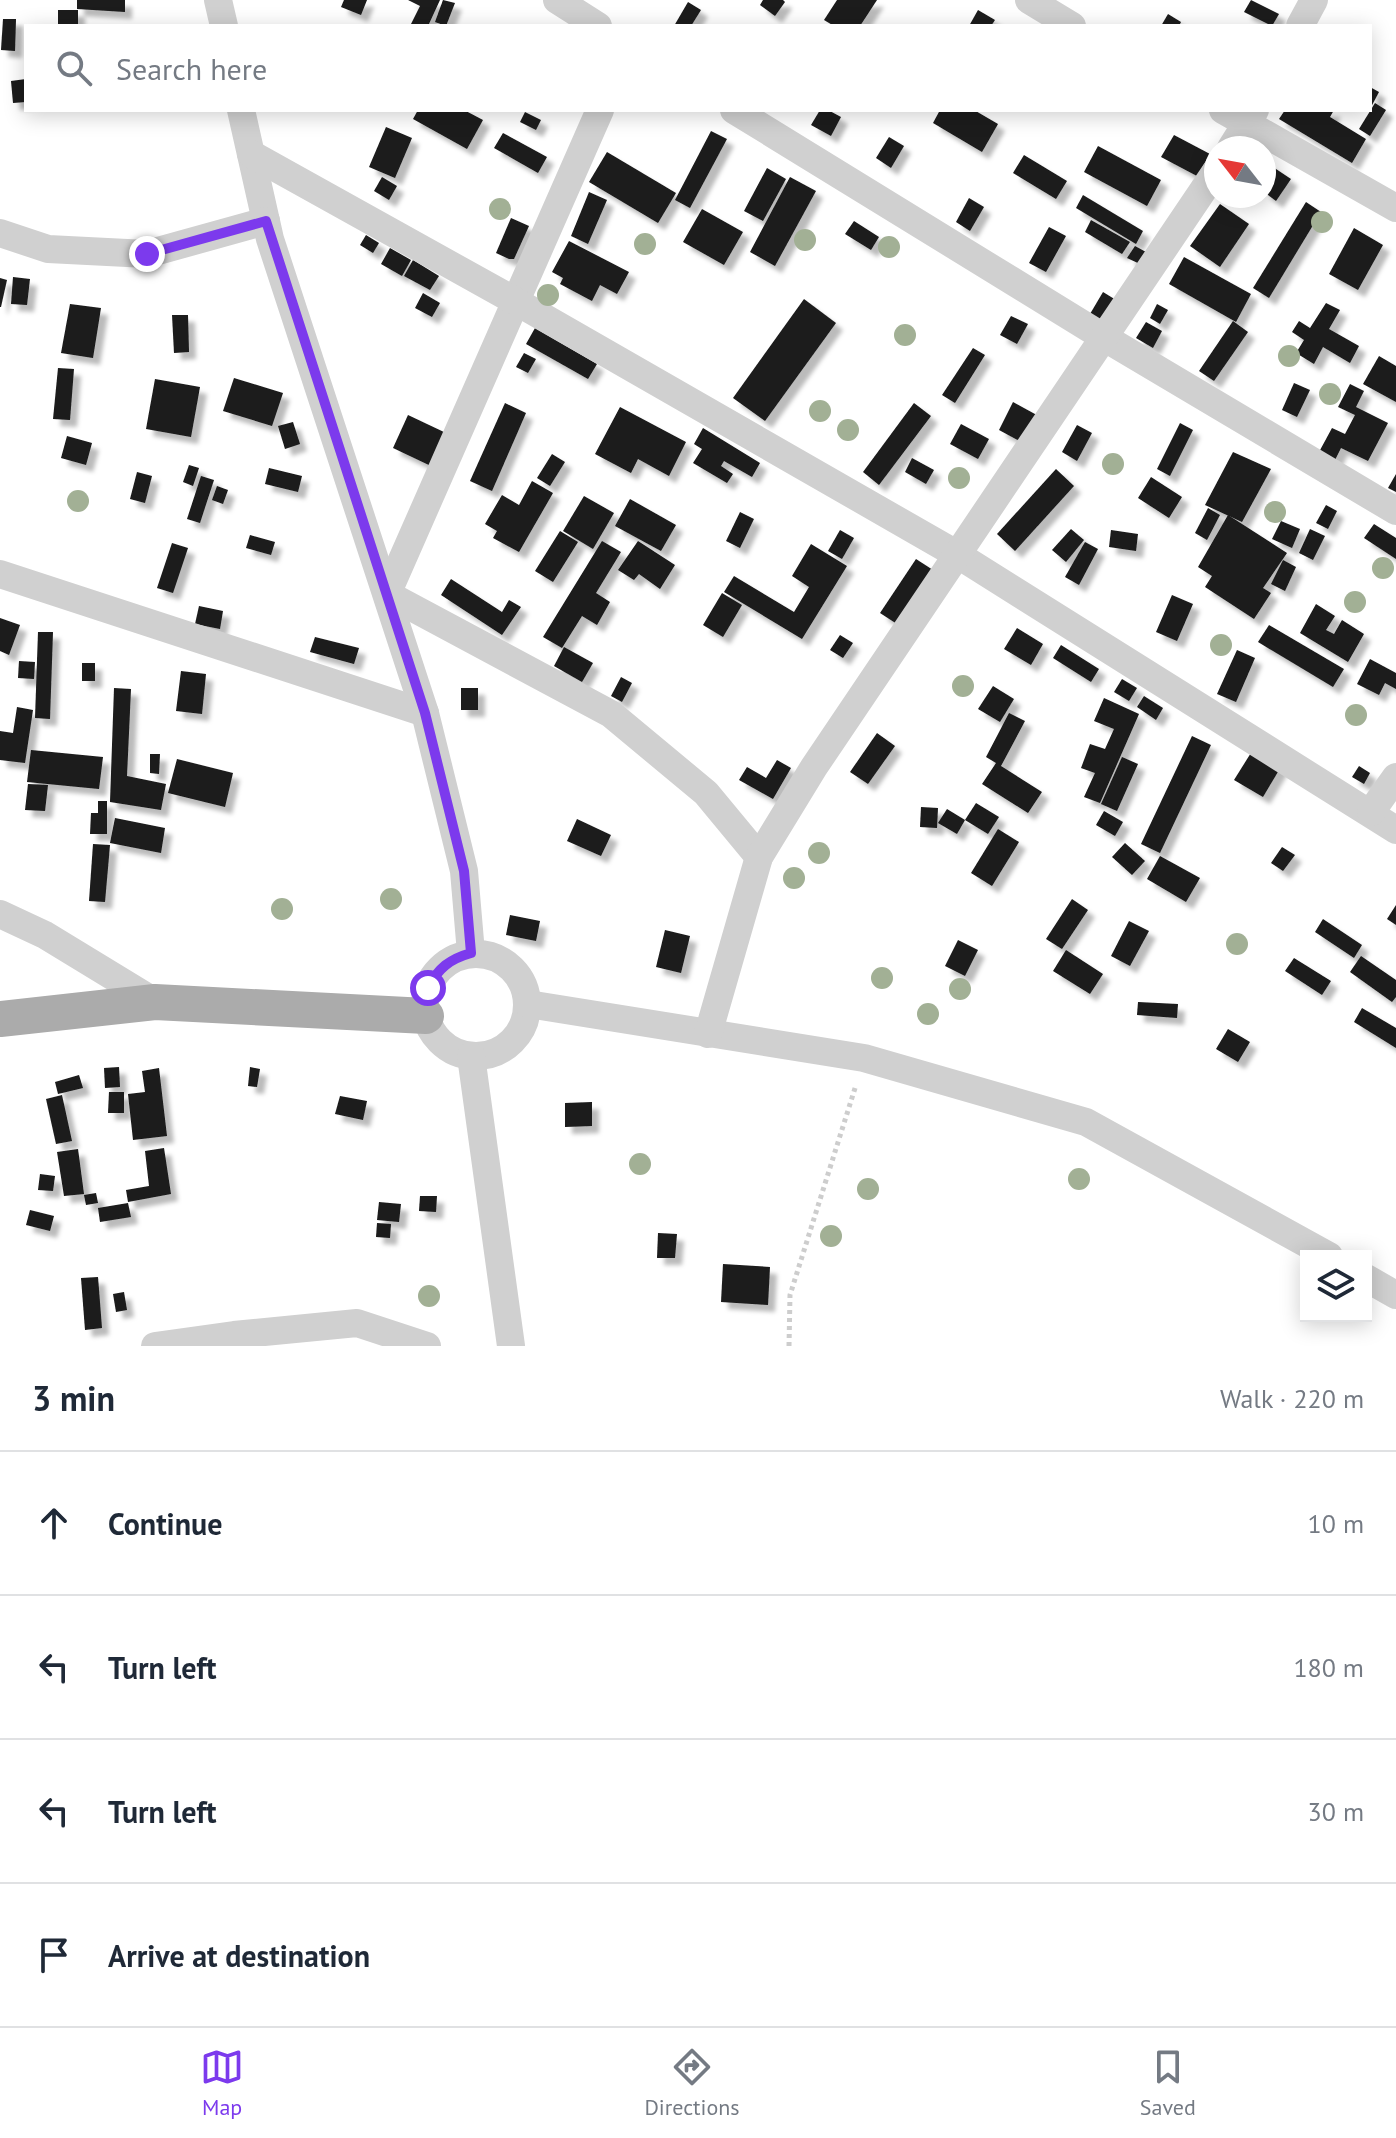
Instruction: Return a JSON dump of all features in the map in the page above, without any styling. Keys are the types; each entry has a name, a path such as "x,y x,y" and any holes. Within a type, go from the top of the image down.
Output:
{"main road":[{"path":"0,1019 155,1002 426,1016"}],"street":[{"path":"218,0 224,24"},
{"path":"557,0 595,24"},
{"path":"1029,0 1069,24"},
{"path":"1301,24 1314,0"},
{"path":"241,112 266,221 425,713 464,871 471,953"},
{"path":"387,594 599,112"},
{"path":"737,112 1105,338 1396,511"},
{"path":"1231,112 1251,117 1396,208"},
{"path":"1239,136 1251,117"},
{"path":"251,154 517,302 958,555 1396,830"},
{"path":"708,1034 759,857 814,767 1204,189"},
{"path":"0,233 48,249 147,254 266,221"},
{"path":"0,574 425,713"},
{"path":"387,594 611,714 706,793 759,857"},
{"path":"1371,812 1396,777"},
{"path":"0,914 45,935 155,1002"},
{"path":"471,953 488,954 504,961 517,972 525,987 528,1004 524,1025 511,1043 492,1054 471,1056 447,1047 437,1038 426,1016 428,988 434,976 455,958 471,953"},
{"path":"528,1004 864,1058 1086,1122 1318,1250"},
{"path":"471,1056 511,1346"},
{"path":"1372,1281 1396,1295"},
{"path":"155,1346 263,1339 357,1323 427,1346"}],"path":[{"path":"789,1346 790,1295 864,1058"}],"building":[{"path":"77,0 125,0 125,12 77,9"},
{"path":"344,0 367,0 361,15 341,7"},
{"path":"408,0 440,0 429,24 411,24 420,6"},
{"path":"443,0 455,3 447,24 435,22"},
{"path":"763,0 785,2 775,16 760,5"},
{"path":"837,0 877,0 861,24 831,24 824,20"},
{"path":"1251,0 1279,14 1273,24 1268,24 1244,12"},
{"path":"688,2 701,10 692,24 675,24"},
{"path":"58,10 78,10 78,24 58,24"},
{"path":"978,10 995,20 992,24 970,24"},
{"path":"1168,14 1181,22 1180,24 1162,24"},
{"path":"3,19 16,19 15,51 1,50"},
{"path":"24,79 24,102 13,103 11,81"},
{"path":"1372,88 1379,92 1372,105"},
{"path":"1375,103 1386,110 1370,136 1359,129"},
{"path":"417,112 468,112 483,120 467,149 413,119"},
{"path":"525,112 541,120 536,130 520,122"},
{"path":"819,112 832,112 841,117 831,136 811,125"},
{"path":"939,112 977,112 998,124 982,152 933,123"},
{"path":"1284,112 1333,112 1330,117 1366,139 1352,163 1279,119"},
{"path":"386,127 412,138 395,178 369,167"},
{"path":"711,131 727,139 690,208 675,200"},
{"path":"503,133 547,157 538,173 494,148"},
{"path":"1174,135 1204,151 1204,164 1197,176 1161,157"},
{"path":"889,137 904,146 891,168 876,158"},
{"path":"1098,146 1161,180 1147,206 1084,172"},
{"path":"607,152 676,193 658,223 589,182"},
{"path":"1024,155 1067,181 1056,199 1013,173"},
{"path":"767,168 786,179 763,221 744,211"},
{"path":"1276,169 1291,179 1276,201"},
{"path":"382,177 397,186 389,200 374,191"},
{"path":"790,177 816,191 775,266 750,252"},
{"path":"589,192 607,200 588,244 571,236"},
{"path":"1083,195 1143,231 1136,244 1076,208"},
{"path":"969,198 984,207 970,231 956,222"},
{"path":"1306,202 1321,212 1269,298 1253,288"},
{"path":"1217,208 1226,208 1249,224 1220,267 1190,246"},
{"path":"702,209 743,232 724,265 683,242"},
{"path":"511,218 529,226 514,259 496,253"},
{"path":"1091,220 1130,242 1122,254 1085,232"},
{"path":"854,221 879,237 871,250 845,234"},
{"path":"1049,227 1066,236 1046,272 1029,263"},
{"path":"1354,228 1383,245 1358,290 1329,274"},
{"path":"366,235 379,243 373,253 360,245"},
{"path":"569,241 629,272 617,294 600,285 592,301 560,284 563,278 552,272"},
{"path":"1135,246 1146,252 1140,264 1127,258"},
{"path":"390,248 411,260 402,276 381,264"},
{"path":"1184,257 1251,294 1236,322 1169,284"},
{"path":"413,260 439,276 430,290 404,276"},
{"path":"13,277 30,279 27,305 11,304"},
{"path":"0,278 7,280 1,307 0,307"},
{"path":"1103,292 1116,300 1104,322 1090,314"},
{"path":"423,293 440,303 432,317 415,308"},
{"path":"804,299 836,323 765,421 733,398"},
{"path":"1326,303 1340,310 1329,329 1359,346 1350,363 1323,347 1314,364 1296,353 1304,340 1292,332 1299,321 1310,328"},
{"path":"70,304 101,308 93,358 61,353"},
{"path":"1157,304 1168,310 1160,324 1150,318"},
{"path":"172,315 188,315 189,352 174,353"},
{"path":"1011,316 1028,324 1017,344 1000,335"},
{"path":"1233,321 1248,332 1214,381 1199,371"},
{"path":"1146,322 1162,331 1153,348 1136,338"},
{"path":"535,328 597,364 588,379 526,344"},
{"path":"973,348 985,355 955,403 942,395"},
{"path":"524,353 536,359 528,373 516,367"},
{"path":"1379,356 1396,366 1396,402 1363,384"},
{"path":"58,368 74,369 70,420 53,419"},
{"path":"234,378 283,393 272,426 223,411"},
{"path":"155,379 200,387 191,437 146,429"},
{"path":"1294,383 1310,390 1297,417 1282,410"},
{"path":"1350,384 1364,391 1356,407 1388,423 1368,461 1341,448 1335,460 1319,452 1332,428 1345,434 1355,415 1338,407"},
{"path":"1013,402 1044,419 1029,446 999,430"},
{"path":"505,403 526,413 492,491 470,481"},
{"path":"914,403 931,416 879,485 863,472"},
{"path":"620,407 686,442 669,476 638,459 631,473 595,454"},
{"path":"408,415 446,433 431,466 393,448"},
{"path":"293,422 300,444 285,449 278,426"},
{"path":"1180,423 1193,430 1170,476 1157,469"},
{"path":"961,424 989,439 978,459 950,444"},
{"path":"1077,425 1092,433 1077,461 1062,452"},
{"path":"703,428 760,463 752,477 724,461 721,466 733,474 727,483 693,463 702,449 694,444"},
{"path":"67,436 92,443 86,465 61,458"},
{"path":"1233,452 1271,469 1242,522 1205,505"},
{"path":"552,454 565,462 550,486 537,478"},
{"path":"912,458 934,470 926,484 905,472"},
{"path":"189,465 199,468 193,486 183,482"},
{"path":"269,468 302,476 298,492 265,484"},
{"path":"1056,469 1074,486 1015,551 997,534"},
{"path":"137,472 152,476 145,503 130,499"},
{"path":"1396,474 1396,492 1388,488"},
{"path":"201,476 214,480 200,523 187,519"},
{"path":"1151,477 1182,497 1169,518 1138,498"},
{"path":"532,481 553,493 519,552 493,538 497,531 485,524 502,495 519,505"},
{"path":"217,486 228,490 223,504 212,500"},
{"path":"584,496 614,513 593,549 563,531"},
{"path":"630,499 676,525 661,551 615,526"},
{"path":"1326,505 1337,511 1328,529 1316,523"},
{"path":"1208,508 1220,515 1207,540 1195,533"},
{"path":"740,512 754,519 740,548 726,541"},
{"path":"1228,515 1287,553 1263,588 1271,593 1254,619 1205,587 1212,576 1198,567"},
{"path":"1281,521 1300,529 1292,548 1272,539"},
{"path":"1374,524 1396,538 1396,559 1364,538"},
{"path":"1071,529 1084,540 1066,562 1052,550"},
{"path":"1310,529 1325,536 1313,560 1299,553"},
{"path":"840,530 854,538 842,559 828,551"},
{"path":"1111,530 1138,534 1136,551 1109,547"},
{"path":"560,531 578,542 553,582 535,571"},
{"path":"250,535 275,542 271,555 246,548"},
{"path":"602,541 621,552 596,593 610,602 597,625 582,616 562,648 543,637"},
{"path":"638,541 675,565 660,589 639,574 634,580 618,570"},
{"path":"1085,542 1098,549 1079,585 1065,577"},
{"path":"172,543 188,548 173,593 157,588"},
{"path":"811,544 847,566 802,639 724,592 734,576 794,612 809,587 792,576"},
{"path":"916,559 933,570 897,624 880,613"},
{"path":"1283,560 1296,567 1285,591 1271,584"},
{"path":"451,579 502,612 509,600 521,607 502,635 441,595"},
{"path":"722,593 742,605 723,637 703,625"},
{"path":"1172,595 1193,604 1177,641 1156,632"},
{"path":"1316,604 1335,616 1326,630 1334,634 1342,620 1364,634 1348,662 1300,633"},
{"path":"199,606 223,611 220,629 195,624"},
{"path":"0,618 20,625 9,655 0,651"},
{"path":"1269,625 1344,669 1333,687 1258,642"},
{"path":"1017,628 1043,644 1031,665 1004,649"},
{"path":"38,632 53,632 50,719 35,718"},
{"path":"840,635 853,643 843,658 830,650"},
{"path":"315,637 359,648 354,664 310,652"},
{"path":"1061,645 1099,669 1091,682 1053,658"},
{"path":"564,647 593,663 582,682 554,666"},
{"path":"1237,650 1255,658 1236,702 1217,694"},
{"path":"1370,659 1396,673 1396,689 1385,683 1379,695 1357,684"},
{"path":"19,661 35,662 34,679 18,678"},
{"path":"82,663 95,663 95,681 82,681"},
{"path":"181,671 206,674 202,714 176,711"},
{"path":"621,677 632,683 622,702 611,696"},
{"path":"1122,679 1137,688 1129,701 1114,692"},
{"path":"993,686 1014,699 1000,722 978,709"},
{"path":"114,688 131,689 127,776 166,784 161,810 110,802"},
{"path":"461,688 478,688 478,710 461,710"},
{"path":"1144,696 1163,708 1156,720 1137,707"},
{"path":"1104,698 1139,714 1100,803 1084,797 1095,773 1081,768 1090,744 1105,749 1114,729 1094,721"},
{"path":"17,707 33,710 25,763 0,760 0,731 13,733"},
{"path":"1009,713 1025,721 1001,766 1042,792 1028,813 982,784 996,763 986,757"},
{"path":"877,733 895,746 868,784 850,772"},
{"path":"1192,736 1211,745 1160,853 1141,844"},
{"path":"1254,748 1282,765 1263,797 1234,780"},
{"path":"31,750 103,757 99,789 27,782"},
{"path":"150,754 160,754 159,774 150,773"},
{"path":"1122,757 1138,764 1117,811 1101,804"},
{"path":"177,759 233,773 225,807 168,793"},
{"path":"777,760 791,768 773,799 739,780 747,767 766,778"},
{"path":"1359,766 1370,773 1364,784 1352,777"},
{"path":"28,784 48,785 45,811 25,810"},
{"path":"98,801 107,801 107,834 90,834 91,813 98,813"},
{"path":"976,803 999,817 988,834 965,820"},
{"path":"921,807 938,808 937,828 920,827"},
{"path":"947,809 965,820 957,834 938,823"},
{"path":"1104,811 1123,822 1115,836 1096,825"},
{"path":"115,818 165,828 161,853 110,843"},
{"path":"577,819 611,835 601,856 567,841"},
{"path":"998,829 1019,842 992,886 971,873"},
{"path":"1125,843 1145,861 1132,875 1112,857"},
{"path":"93,844 110,845 105,902 89,901"},
{"path":"1282,847 1295,855 1283,871 1271,863"},
{"path":"1160,856 1200,878 1186,902 1147,879"},
{"path":"1072,899 1088,910 1062,949 1046,939"},
{"path":"1396,905 1396,925 1387,919"},
{"path":"510,915 540,921 536,941 506,935"},
{"path":"1323,919 1362,945 1354,958 1315,932"},
{"path":"1129,921 1149,931 1130,966 1111,956"},
{"path":"665,930 690,936 681,973 656,967"},
{"path":"958,940 978,950 965,976 945,966"},
{"path":"1066,950 1103,974 1090,994 1053,971"},
{"path":"1361,956 1396,980 1396,997 1392,1002 1350,972"},
{"path":"1294,958 1331,981 1322,995 1285,971"},
{"path":"1138,1002 1178,1004 1177,1018 1137,1015"},
{"path":"1362,1008 1396,1028 1396,1048 1354,1022"},
{"path":"1228,1029 1250,1042 1238,1062 1216,1049"},
{"path":"119,1067 120,1087 105,1088 104,1068"},
{"path":"250,1067 260,1069 257,1087 248,1086"},
{"path":"159,1068 167,1136 133,1140 128,1094 145,1092 142,1071"},
{"path":"79,1075 83,1088 58,1094 55,1082"},
{"path":"109,1092 124,1092 124,1113 108,1113"},
{"path":"62,1095 72,1141 56,1144 46,1099"},
{"path":"340,1096 367,1101 363,1120 335,1114"},
{"path":"592,1102 592,1126 565,1127 565,1103"},
{"path":"164,1148 171,1194 128,1202 126,1190 149,1186 145,1151"},
{"path":"78,1149 84,1194 64,1196 57,1152"},
{"path":"40,1174 55,1176 53,1191 38,1190"},
{"path":"96,1193 98,1203 86,1205 84,1195"},
{"path":"420,1196 437,1196 436,1212 419,1211"},
{"path":"379,1202 401,1204 399,1222 377,1220"},
{"path":"128,1203 131,1217 100,1222 98,1208"},
{"path":"30,1210 54,1216 50,1231 26,1225"},
{"path":"377,1223 391,1224 390,1238 376,1237"},
{"path":"658,1233 677,1234 675,1258 657,1258"},
{"path":"723,1264 770,1267 768,1305 721,1302"},
{"path":"98,1277 102,1328 85,1330 81,1278"},
{"path":"124,1292 127,1310 116,1312 113,1294"}],"route":[{"path":"147,254 266,221 425,713 464,871 471,953 444,965 428,988"}]}
